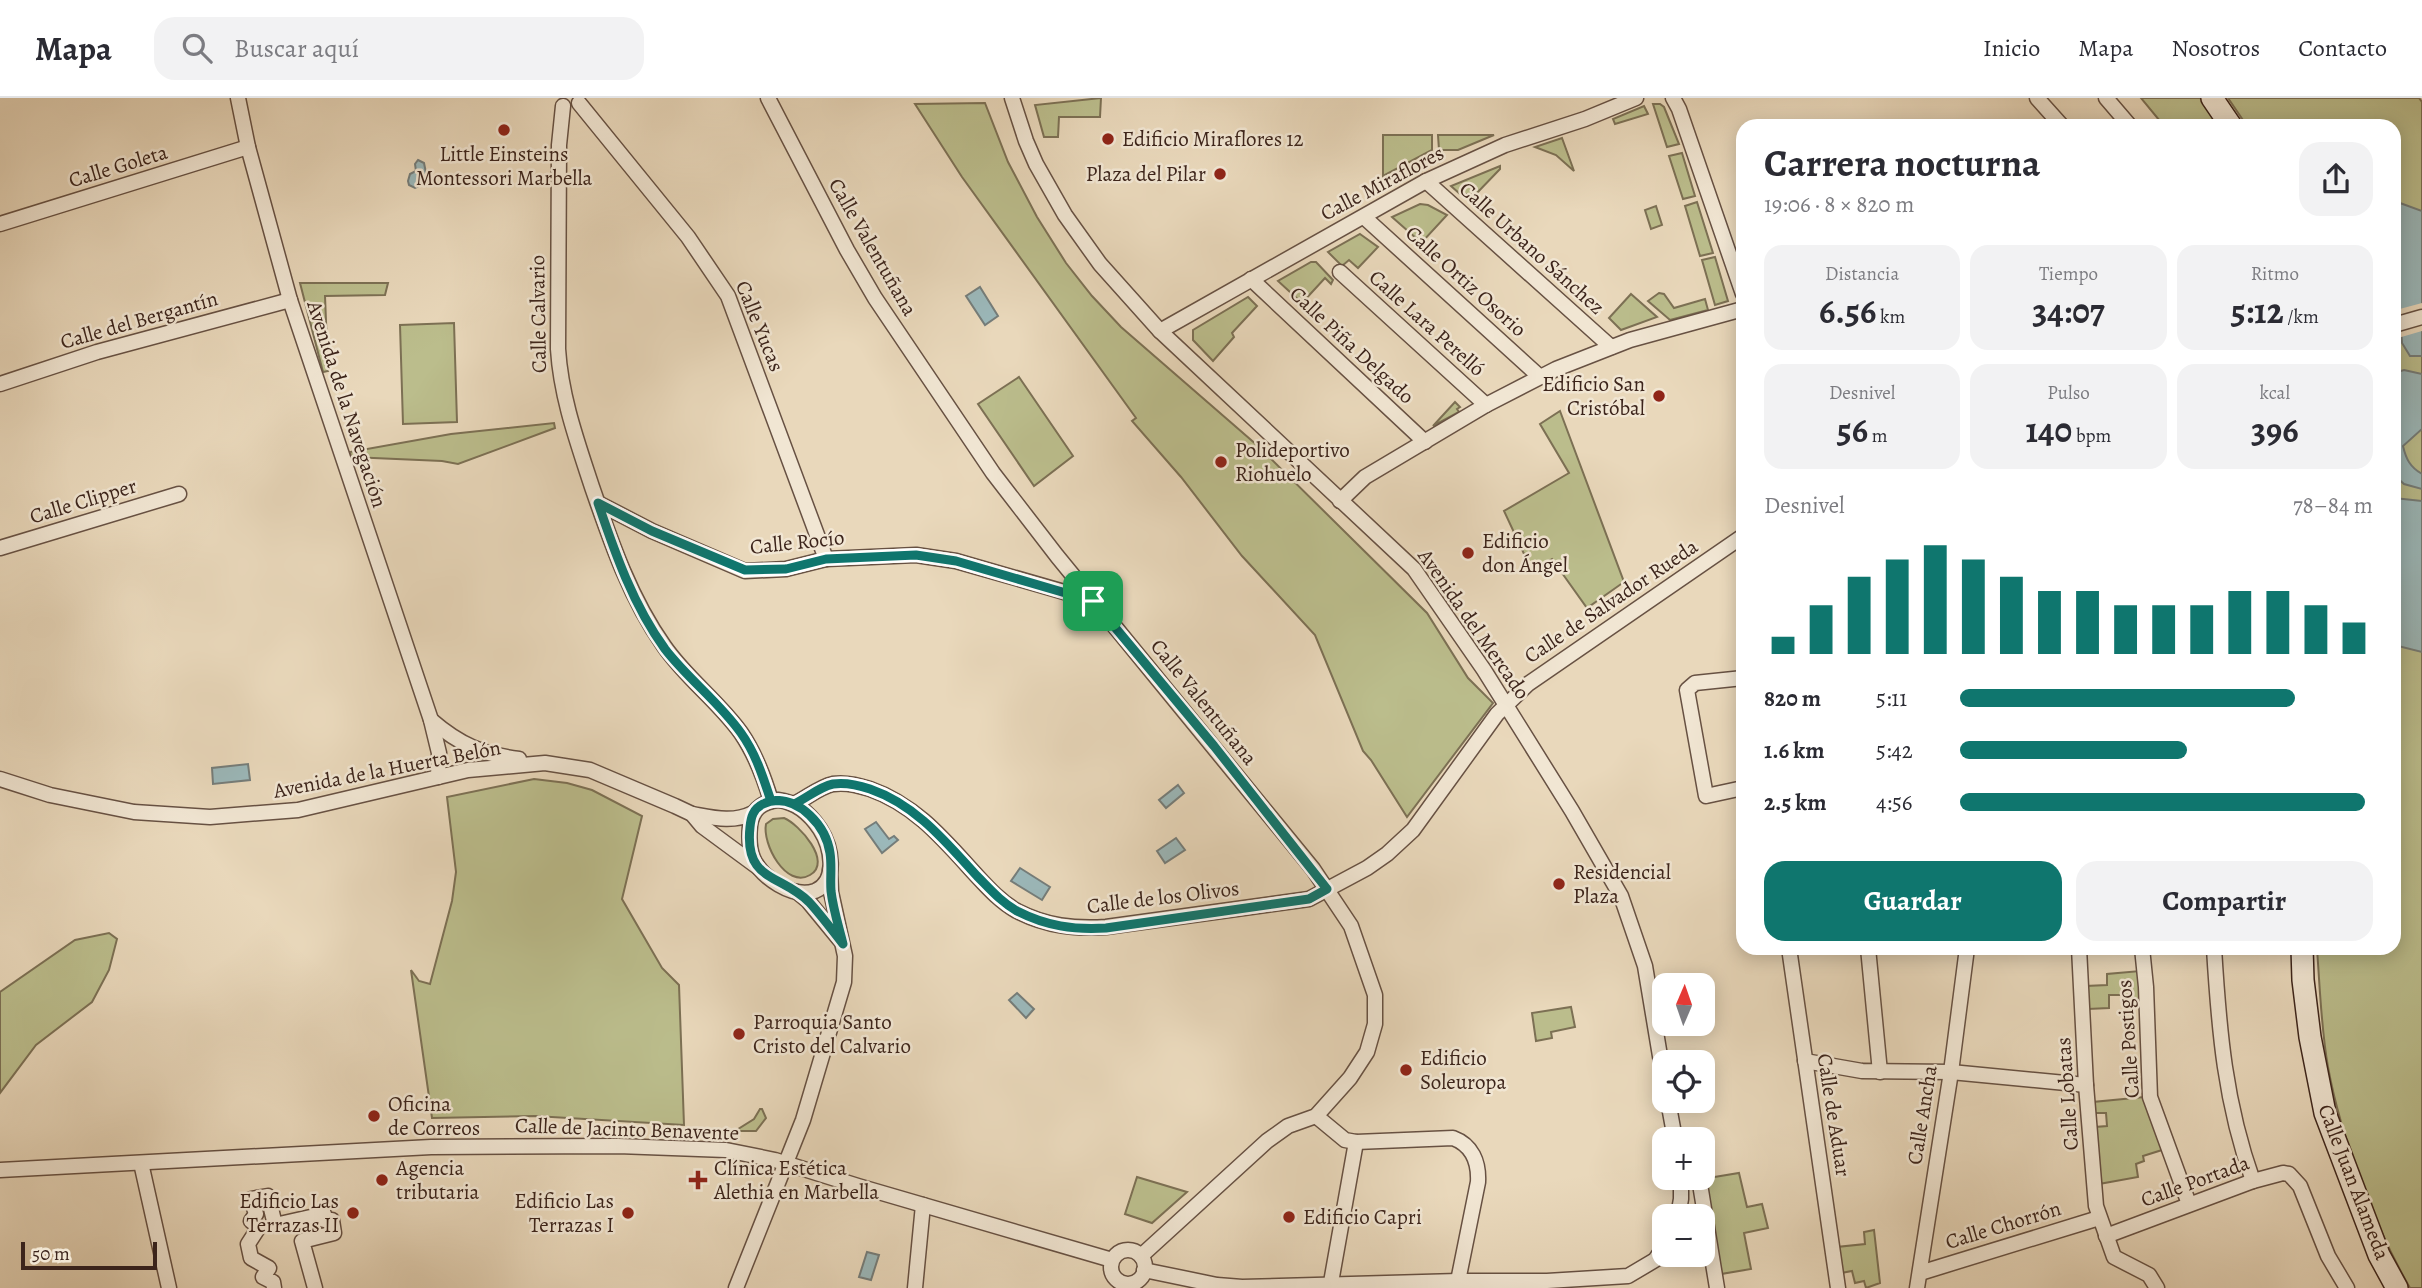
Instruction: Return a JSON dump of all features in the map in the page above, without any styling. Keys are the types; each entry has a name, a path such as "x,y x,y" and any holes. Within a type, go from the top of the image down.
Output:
{"street":[{"name":"Avenida de la Navegación","path":"238,98 248,147 290,300 431,720 439,753 438,777"},
{"name":"Calle Valentuñana","path":"768,98 875,298 993,473 1093,601 1214,746 1327,889 1351,926 1372,982 1377,1009 1373,1037 1367,1052 1350,1077 1316,1116 1288,1126 1267,1141 1143,1263"},
{"name":"Avenida del Mercado","path":"1012,98 1026,141 1065,215 1100,264 1160,331 1414,569 1506,704 1621,896 1645,967 1659,1050"},
{"name":"Calle Miraflores","path":"1160,331 1426,180 1505,145 1585,119 1636,98"},
{"path":"1673,98 1736,275"},
{"path":"2037,98 2056,119"},
{"path":"2106,98 2124,119"},
{"path":"2212,98 2226,119"},
{"path":"557,102 582,101"},
{"name":"Calle Yucas","path":"582,101 719,279 736,316 826,559"},
{"name":"Calle Calvario","path":"557,102 558,349 559,376 566,406 621,566 648,622 674,660 740,731 756,758 771,801"},
{"name":"Calle Goleta","path":"0,225 248,147"},
{"name":"Calle Urbano Sánchez","path":"1426,180 1611,347"},
{"name":"Calle Ortiz Osorio","path":"1364,217 1540,377"},
{"name":"Calle Lara Perelló","path":"1340,272 1486,405"},
{"name":"Calle Piña Delgado","path":"1251,279 1425,442"},
{"name":"Calle del Bergantín","path":"0,384 97,352 290,300"},
{"path":"1340,500 1364,477 1486,405 1540,377 1611,347 1736,312"},
{"path":"2401,323 2422,317"},
{"name":"Calle Clipper","path":"0,548 179,494"},
{"name":"Calle Rocío","path":"598,503 652,531 745,570 786,569 826,559 916,555 1022,579 1093,601"},
{"name":"Calle de Salvador Rueda","path":"1506,704 1528,684 1736,541"},
{"path":"1736,679 1695,683 1687,690 1706,796 1736,790"},
{"name":"Calle de los Olivos","path":"794,804 834,784 861,786 879,792 913,811 931,826 999,899 1016,911 1060,927 1106,928 1309,899 1327,889 1387,854 1413,830 1506,704"},
{"path":"431,720 450,737 465,745 500,757 545,763"},
{"name":"Avenida de la Huerta Belón","path":"0,779 50,795 134,812 210,817 278,813 320,807 468,770 545,763 590,770 692,814 730,820 753,813"},
{"path":"736,1288 803,1120 846,968 843,944 831,892 830,852 823,833 810,816 794,804 771,801 762,804 753,813 750,844 753,859 759,868 776,882 797,892 808,901 843,944"},
{"name":"Avenida de la Huerta Belón","path":"692,814 702,826 759,868"},
{"path":"797,892 806,893 822,887 830,870"},
{"name":"Calle de Aduar","path":"1790,955 1838,1288"},
{"path":"1869,955 1880,1072"},
{"name":"Calle Ancha","path":"1917,1288 1951,1072 1966,955"},
{"name":"Calle Lobatas","path":"2079,955 2096,1206 2114,1257 2149,1275 2157,1288"},
{"name":"Calle Postigos","path":"2143,955 2150,1097 2189,1204"},
{"path":"2215,955 2230,1108 2252,1181"},
{"name":"Calle Juan Alameda","path":"2302,955 2310,1037 2325,1113 2379,1255 2397,1288"},
{"path":"1805,1061 1880,1072 1951,1072 2086,1085"},
{"path":"1316,1116 1345,1140 1356,1142 1453,1138 1463,1141 1470,1149 1479,1171 1458,1281"},
{"path":"1330,1286 1356,1142"},
{"name":"Calle de Jacinto Benavente","path":"0,1170 431,1147 525,1145 726,1150 786,1164 1112,1260"},
{"path":"141,1163 169,1288"},
{"name":"Calle Portada","path":"2106,1236 2252,1181 2289,1174 2297,1181 2328,1256 2347,1288"},
{"path":"1701,1190 1717,1288"},
{"path":"274,1288 273,1282 263,1277 269,1268 251,1258 248,1244 259,1227 251,1221 256,1214 251,1199 268,1196 275,1224 324,1214 324,1220 332,1220 334,1233 302,1241 315,1288"},
{"path":"915,1288 923,1205"},
{"name":"Calle Chorrón","path":"1920,1273 2099,1218"},
{"path":"1143,1263 1139,1279 1135,1282 1120,1285 1112,1275 1112,1260 1126,1250 1131,1250 1143,1263 1217,1285 1242,1287 1458,1281 1549,1285 1628,1276 1652,1262"}],"green space":[{"path":"1101,98 1100,117 1059,117 1058,137 1044,137 1035,105"},
{"path":"2141,98 2200,98 2216,119 2158,119"},
{"path":"2228,98 2419,98 2422,102 2422,1288 2410,1288 2384,1237 2350,1152 2328,1067 2317,955 2401,955 2401,119 2242,119"},
{"name":"Polideportivo Riohuelo","path":"985,103 1008,162 1037,217 1066,263 1092,296 1121,327 1258,446 1427,613 1468,678 1493,703 1407,817 1363,751 1315,635 1242,556 1181,477 1132,421 1136,418 962,177 915,104"},
{"path":"1653,104 1664,107 1679,144 1667,147"},
{"path":"1644,106 1648,114 1615,124 1613,119"},
{"path":"1383,135 1432,135 1432,150 1383,176"},
{"path":"1438,135 1494,135 1458,150 1439,150"},
{"path":"1562,138 1574,171 1556,155 1535,147"},
{"path":"1682,153 1695,196 1683,199 1669,156"},
{"path":"1500,166 1476,194 1460,194 1451,186"},
{"path":"1697,202 1713,253 1700,256 1685,206"},
{"path":"1420,204 1447,215 1424,240 1420,237 1417,239 1392,217"},
{"path":"1656,206 1662,225 1651,229 1645,210"},
{"path":"1360,234 1378,247 1358,268 1349,260 1342,266 1328,252"},
{"path":"1715,257 1728,301 1715,305 1702,260"},
{"path":"1311,262 1316,262 1333,280 1331,284 1325,278 1302,303 1278,281"},
{"path":"300,283 388,283 385,295 325,296 328,371 323,372"},
{"path":"1659,293 1664,294 1674,308 1705,299 1708,310 1670,320 1648,301"},
{"path":"1631,294 1657,317 1621,330 1609,318"},
{"path":"1248,297 1257,306 1232,333 1234,337 1213,361 1193,340 1193,330"},
{"path":"454,323 457,422 403,424 400,325"},
{"path":"1019,377 1073,456 1034,486 978,404"},
{"path":"1455,402 1460,407 1457,409 1459,412 1433,426"},
{"path":"1560,411 1624,582 1587,608 1552,559 1532,571 1504,511 1569,473 1540,424"},
{"path":"554,423 555,428 458,464 351,457 350,452 451,434"},
{"path":"534,779 567,783 592,790 642,816 622,899 662,968 679,985 684,1125 535,1116 432,1118 411,970 419,981 430,984 452,901 456,872 447,797"},
{"path":"784,818 805,835 816,853 816,869 810,875 801,878 792,876 772,853 766,824 773,819"},
{"path":"109,933 117,939 109,970 92,1002 36,1045 0,1093 0,992 75,940"},
{"path":"2140,971 2142,999 2128,999 2127,995 2109,995 2109,1008 2088,1009 2086,986 2107,985 2107,974"},
{"path":"1571,1007 1575,1027 1551,1032 1552,1038 1536,1041 1532,1013"},
{"path":"2144,1097 2162,1150 2143,1156 2144,1161 2136,1164 2138,1177 2099,1184 2095,1127 2107,1126 2106,1113 2094,1113 2093,1102"},
{"path":"760,1109 766,1118 756,1131 735,1131 754,1119"},
{"path":"1739,1173 1747,1207 1762,1204 1768,1228 1744,1233 1751,1269 1721,1274 1715,1244 1715,1204 1707,1204 1704,1190 1715,1190 1715,1177"},
{"path":"1137,1177 1187,1192 1152,1223 1125,1214"},
{"path":"1874,1230 1880,1283 1866,1288 1864,1281 1855,1283 1852,1271 1841,1273 1837,1247 1865,1244 1864,1232"}],"water":[{"path":"418,160 424,163 426,173 421,185 415,188 409,185 408,181 410,174 416,171 415,164"},
{"path":"2401,203 2422,211 2422,356 2410,356 2402,343"},
{"path":"980,287 998,316 985,325 966,296"},
{"path":"2401,371 2422,374 2422,429 2403,446 2409,462 2422,474 2422,489 2401,481"},
{"path":"2401,499 2422,501 2422,652 2401,647"},
{"path":"248,764 250,780 213,784 212,768"},
{"path":"1178,785 1184,793 1166,808 1159,800"},
{"path":"876,822 889,839 894,836 898,840 882,853 865,829"},
{"path":"1176,838 1185,850 1165,863 1157,851"},
{"path":"1020,868 1050,887 1042,900 1011,881"},
{"path":"1017,993 1034,1009 1026,1018 1009,1000"},
{"path":"867,1252 879,1255 871,1280 859,1277"}],"pier":[{"path":"2422,303 2422,331 2401,337 2401,309"}],"place":[{"name":"Little Einsteins Montessori Marbella","path":"504,130"},
{"name":"Edificio Miraflores 12","path":"1108,139"},
{"name":"Plaza del Pilar","path":"1220,174"},
{"name":"Edificio San Cristóbal","path":"1659,396"},
{"name":"Polideportivo Riohuelo","path":"1221,462"},
{"name":"Edificio don Ángel","path":"1468,553"},
{"name":"Residencial Plaza","path":"1559,884"},
{"name":"Parroquia Santo Cristo del Calvario","path":"739,1034"},
{"name":"Edificio Soleuropa","path":"1406,1070"},
{"name":"Oficina de Correos","path":"374,1116"},
{"name":"Agencia tributaria","path":"382,1180"},
{"name":"Clínica Estética Alethia en Marbella","path":"698,1180"},
{"name":"Edificio Las Terrazas II","path":"353,1213"},
{"name":"Edificio Las Terrazas I","path":"628,1213"},
{"name":"Edificio Capri","path":"1289,1217"}],"route":[{"path":"1093,601 956,561 916,555 826,559 786,569 745,570 652,531 598,503 636,599 663,645 740,731 756,758 771,801 786,801 803,809 823,833 830,852 831,892 843,944 808,901 766,875 753,859 750,822 753,813 762,804 771,801 778,800 786,801 794,804 828,786 842,783 879,792 913,811 931,826 999,899 1016,911 1060,927 1106,928 1309,899 1327,889 1214,746 1093,601"}]}
